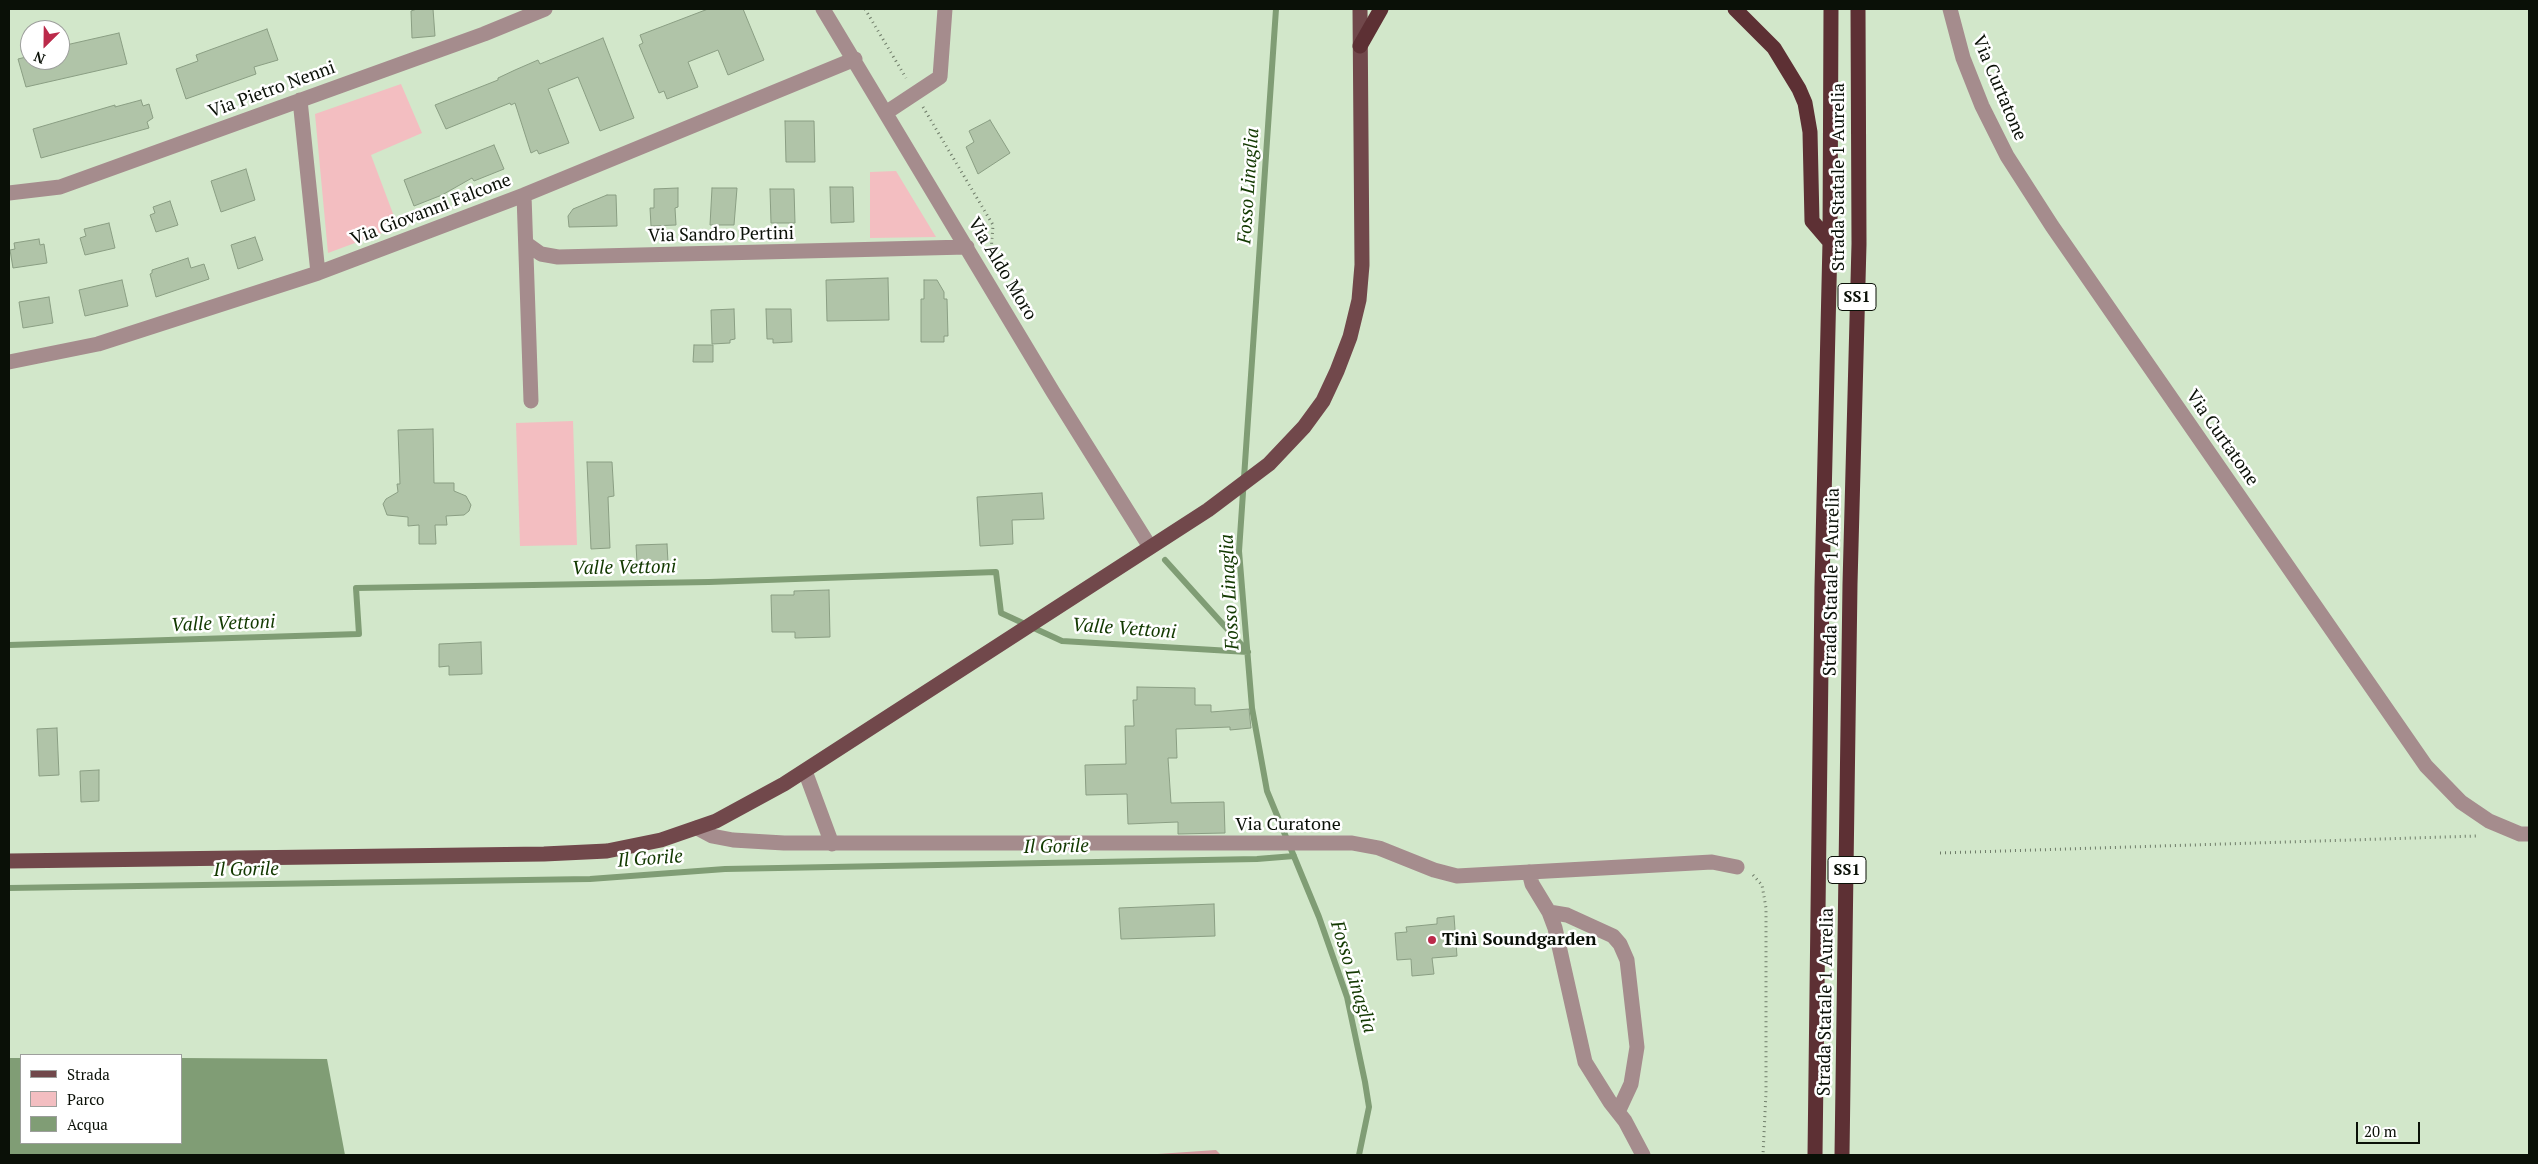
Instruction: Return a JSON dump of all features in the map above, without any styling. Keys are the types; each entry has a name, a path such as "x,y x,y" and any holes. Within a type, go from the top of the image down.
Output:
{"highway":[{"path":"1360,46 1381,9"},
{"path":"1734,9 1760,32 1778,54 1793,76 1802,96 1811,139 1812,221 1830,242"},
{"name":"Strada Statale 1 Aurelia","path":"1815,1155 1822,586 1830,242 1831,9"},
{"name":"Strada Statale 1 Aurelia","path":"1842,1155 1850,584 1859,244 1858,9"}],"main road":[{"path":"9,861 585,853 643,845 697,828 756,801 805,771 1208,510 1269,464 1299,434 1323,401 1350,337 1358,300 1362,265 1360,9"}],"street":[{"name":"Via Pietro Nenni","path":"9,193 60,187 484,34 545,9"},
{"name":"Via Aldo Moro","path":"824,9 1150,547"},
{"path":"887,112 940,77 945,9"},
{"name":"Via Curtatone","path":"1950,9 1963,58 1982,106 2007,156 2052,226 2426,766 2461,802 2488,821 2520,834 2529,834"},
{"name":"Via Giovanni Falcone","path":"9,362 98,344 318,273 524,195 855,59"},
{"path":"300,100 318,273"},
{"path":"524,195 532,401"},
{"name":"Via Sandro Pertini","path":"527,244 541,254 558,257 968,247"},
{"path":"805,771 832,844"},
{"name":"Via Curatone","path":"697,828 712,836 733,840 832,844 1364,844 1398,855 1434,870 1457,876 1712,862 1737,867"},
{"path":"1529,872 1532,884 1549,912 1555,928 1585,1062 1637,1141 1643,1155"},
{"path":"1549,912 1567,915 1613,936 1620,944 1627,960 1637,1047 1631,1084 1618,1112"}],"path":[{"path":"865,9 993,225 988,282"},
{"path":"1940,853 2480,836"},
{"path":"1737,867 1756,877 1762,885 1766,908 1766,1092 1763,1155"}],"green space":[{"path":"401,84 422,133 371,155 398,227 328,253 315,114"},
{"path":"896,171 936,237 870,238 870,172"},
{"path":"573,421 577,545 520,546 516,423"}],"shaded area":[{"path":"1216,1150 1221,1155 1143,1155"}],"water":[{"path":"9,1058 20,1058 20,1144 182,1144 182,1058 327,1059 345,1155 9,1155"}],"building":[{"path":"433,9 435,36 412,38 411,11"},
{"path":"708,9 743,9 764,60 728,75 718,50 688,62 698,87 667,99 664,91 659,93 639,45 643,43 640,35"},
{"path":"267,29 278,60 254,67 256,74 186,99 176,69 198,61 196,55"},
{"path":"119,33 127,64 26,87 21,70 70,70 70,44"},
{"path":"603,38 634,118 600,131 578,77 548,89 569,143 539,154 537,150 531,153 515,103 511,105 510,103 446,129 435,105 498,80 498,78 538,60 540,64"},
{"path":"141,100 143,106 149,104 153,118 147,122 149,128 41,158 33,129 115,105 115,107"},
{"path":"990,120 1010,153 978,174 966,147 974,142 969,131"},
{"path":"785,121 814,121 815,162 786,162"},
{"path":"494,145 504,169 474,181 472,178 442,195 414,206 404,180"},
{"path":"246,169 255,200 221,212 211,181"},
{"path":"830,187 853,187 854,222 831,223"},
{"path":"678,188 678,207 675,208 676,225 651,226 650,208 654,208 654,189"},
{"path":"712,188 737,188 734,225 710,225"},
{"path":"770,189 794,189 795,223 771,223"},
{"path":"607,195 616,195 617,226 569,227 568,216 573,209"},
{"path":"170,201 178,225 156,232 150,215 155,213 153,207"},
{"path":"109,223 115,248 85,255 80,238 86,236 84,229"},
{"path":"255,237 263,260 238,269 231,245"},
{"path":"39,239 40,245 44,244 47,263 13,268 10,250 15,249 14,243"},
{"path":"188,258 191,268 204,264 209,279 156,297 150,274 152,270"},
{"path":"888,278 889,320 827,321 826,280"},
{"path":"122,280 128,306 85,316 79,290"},
{"path":"924,280 937,280 944,292 944,299 947,299 948,336 944,336 944,342 921,342 921,299 924,299"},
{"path":"49,297 53,323 23,328 19,302"},
{"path":"734,309 735,339 730,340 730,343 712,344 711,310"},
{"path":"766,309 791,309 792,342 773,343 773,339 767,339"},
{"path":"694,345 713,345 713,362 693,362"},
{"path":"433,429 434,483 454,483 454,491 466,496 471,505 469,511 464,515 446,516 447,525 435,525 436,544 419,544 419,525 408,526 408,517 387,515 383,504 386,499 398,492 397,484 400,484 398,430"},
{"path":"587,462 612,462 614,496 608,497 610,548 591,549"},
{"path":"1042,493 1044,519 1012,520 1013,544 980,546 977,497"},
{"path":"667,544 668,562 637,563 636,545"},
{"path":"829,590 830,637 795,638 795,632 772,632 771,595 794,595 794,591"},
{"path":"481,642 482,674 449,675 449,666 439,667 439,644"},
{"path":"1137,687 1195,688 1195,705 1211,705 1211,712 1249,709 1251,728 1230,730 1230,727 1176,729 1177,758 1168,758 1171,803 1224,802 1225,833 1178,834 1178,822 1128,824 1127,794 1086,795 1085,765 1126,764 1125,726 1134,726 1133,700 1137,700"},
{"path":"57,728 59,775 39,776 37,729"},
{"path":"99,770 99,801 81,802 80,771"},
{"path":"1214,904 1215,936 1121,939 1119,908"},
{"name":"Tinì Soundgarden","path":"1454,916 1457,956 1432,958 1434,974 1412,976 1411,959 1397,960 1395,933 1407,932 1406,927 1437,924 1437,918"}],"waterway":[{"name":"Fosso Linaglia","path":"1276,9 1239,551 1252,708 1267,791 1319,917 1347,997 1365,1082 1369,1107 1359,1155"},
{"path":"1165,560 1248,652"},
{"name":"Valle Vettoni","path":"9,645 359,634 356,588 709,582 996,572 1001,613 1062,641 1248,652"},
{"name":"Il Gorile","path":"9,888 590,879 725,869 1257,859 1294,856"}],"place":[{"name":"Tinì Soundgarden","path":"1432,940"}]}
